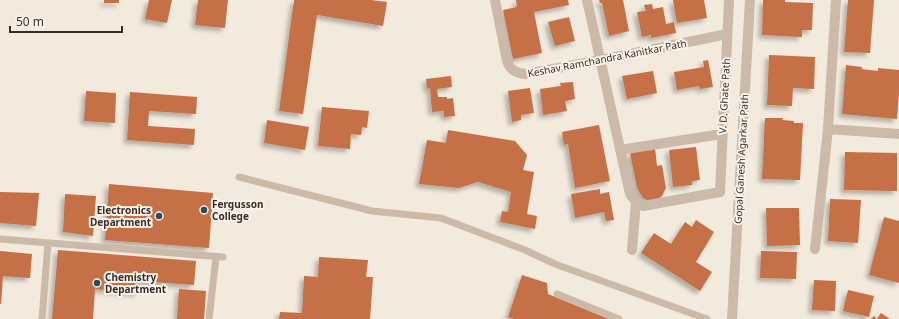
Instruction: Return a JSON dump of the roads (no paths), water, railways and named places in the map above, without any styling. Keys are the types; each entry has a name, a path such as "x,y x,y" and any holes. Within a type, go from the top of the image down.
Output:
{"street":[{"name":"Keshav Ramchandra Kanitkar Path","path":"495,0 507,61 513,71 519,73 526,74 601,60 727,34"},
{"path":"587,0 630,194 636,202 632,250"},
{"name":"V. D. Ghate Path","path":"636,202 643,206 720,192 729,0"},
{"name":"Gopal Ganesh Agarkar Path","path":"732,319 750,0"},
{"path":"815,248 828,129 836,0"},
{"path":"828,129 899,134"},
{"path":"620,150 722,134"}],"lane":[{"path":"239,177 372,211 441,218 525,250 555,264 707,319"},
{"path":"0,239 224,257"},
{"path":"42,319 48,243"},
{"path":"209,319 216,257"},
{"path":"557,294 619,319"}],"place":[{"name":"Fergusson College","path":"204,210"},
{"name":"Electronics Department","path":"159,216"},
{"name":"Chemistry Department","path":"97,283"}]}
